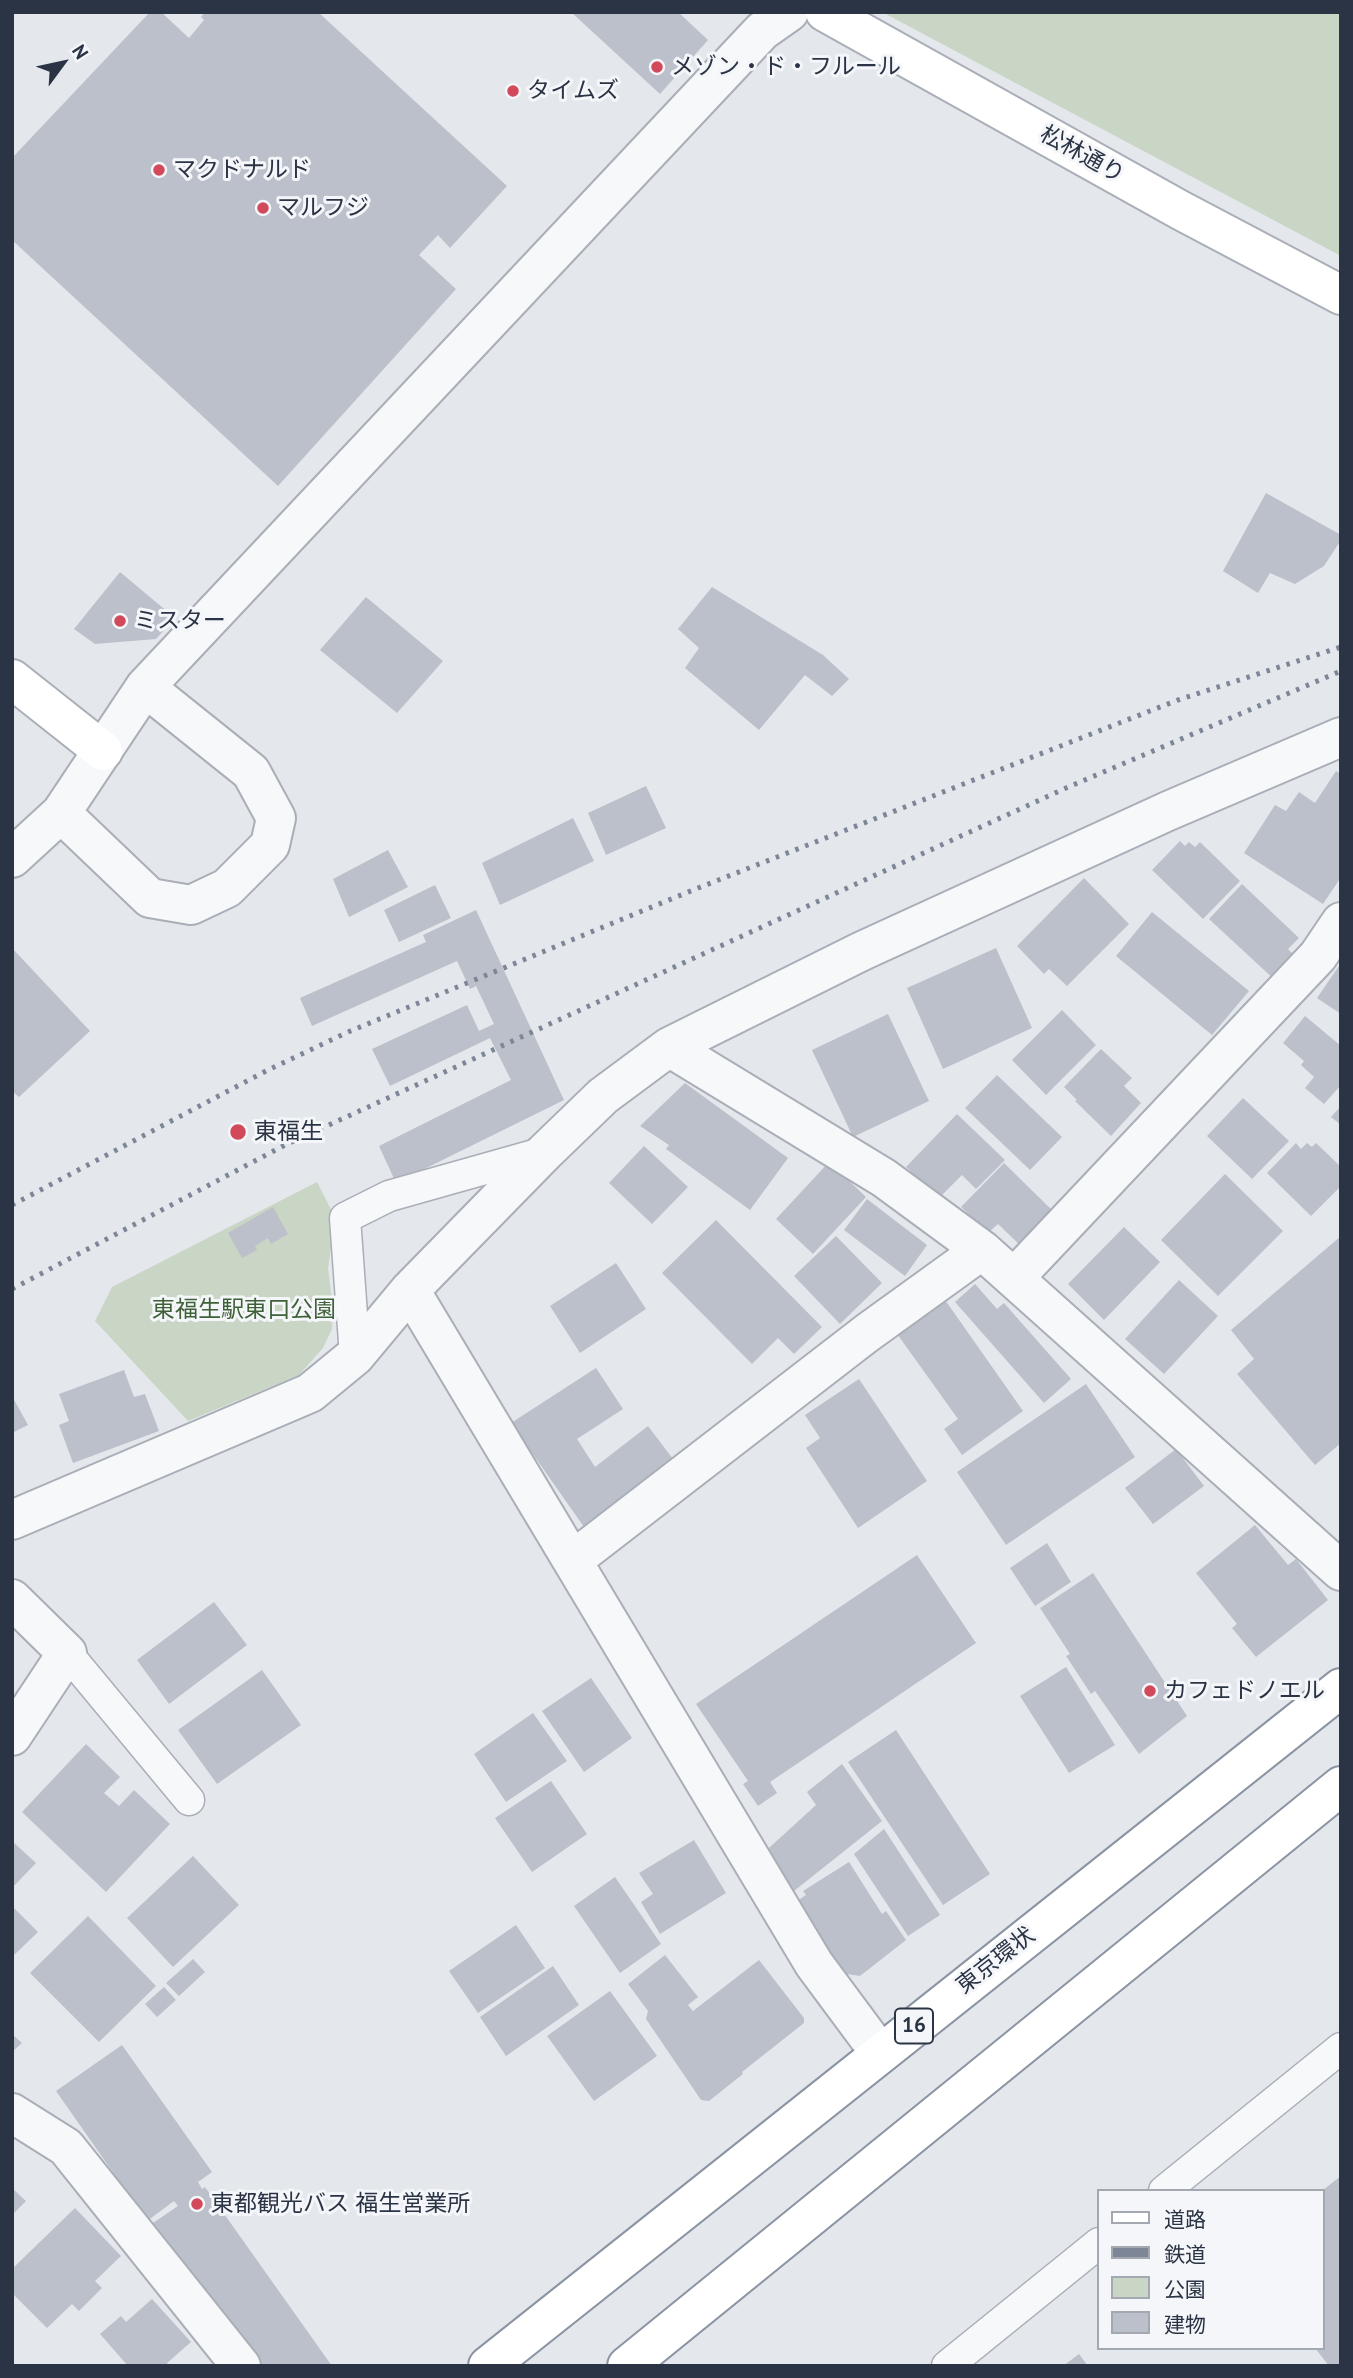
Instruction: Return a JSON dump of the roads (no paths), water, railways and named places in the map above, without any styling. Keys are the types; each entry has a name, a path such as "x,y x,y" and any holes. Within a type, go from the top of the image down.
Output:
{"main road":[{"name":"松林通り","path":"825,12 1180,210 1341,295"},
{"path":"12,679 103,751"},
{"name":"東京環状","path":"488,2366 1341,1688"},
{"path":"627,2366 1341,1786"}],"street":[{"path":"12,858 61,813 145,687 762,31 789,12"},
{"path":"61,813 150,898 191,905 227,888 270,845 276,818 251,772 145,687"},
{"path":"12,1520 310,1394 355,1356 410,1290 545,1152 603,1096 669,1047 862,951 1168,811 1341,737"},
{"path":"1014,1278 1318,956 1341,922"},
{"path":"669,1047 884,1178 982,1250 1341,1572"},
{"path":"573,1560 867,1333 982,1250"},
{"path":"410,1290 814,1964 880,2053"},
{"path":"12,1599 67,1653 12,1736"},
{"path":"12,2113 66,2147 241,2366"}],"lane":[{"path":"355,1356 345,1218 388,1196 545,1152"},
{"path":"67,1653 189,1800"},
{"path":"1167,2189 1339,2054"},
{"path":"947,2366 1098,2244"}],"railway":[{"path":"12,1205 266,1071 348,1032 698,888 1178,700 1341,647"},
{"path":"12,1289 285,1145 1066,788 1341,671"}],"place":[{"name":"メゾン・ド・フルール","path":"657,67"},
{"name":"タイムズ","path":"513,91"},
{"name":"マクドナルド","path":"159,170"},
{"name":"マルフジ","path":"263,208"},
{"name":"ミスター","path":"120,621"},
{"name":"東福生","path":"238,1132"},
{"name":"カフェドノエル","path":"1150,1691"},
{"name":"東都観光バス 福生営業所","path":"197,2204"}],"park label":[{"name":"東福生駅東口公園","path":"244,1310"}]}
